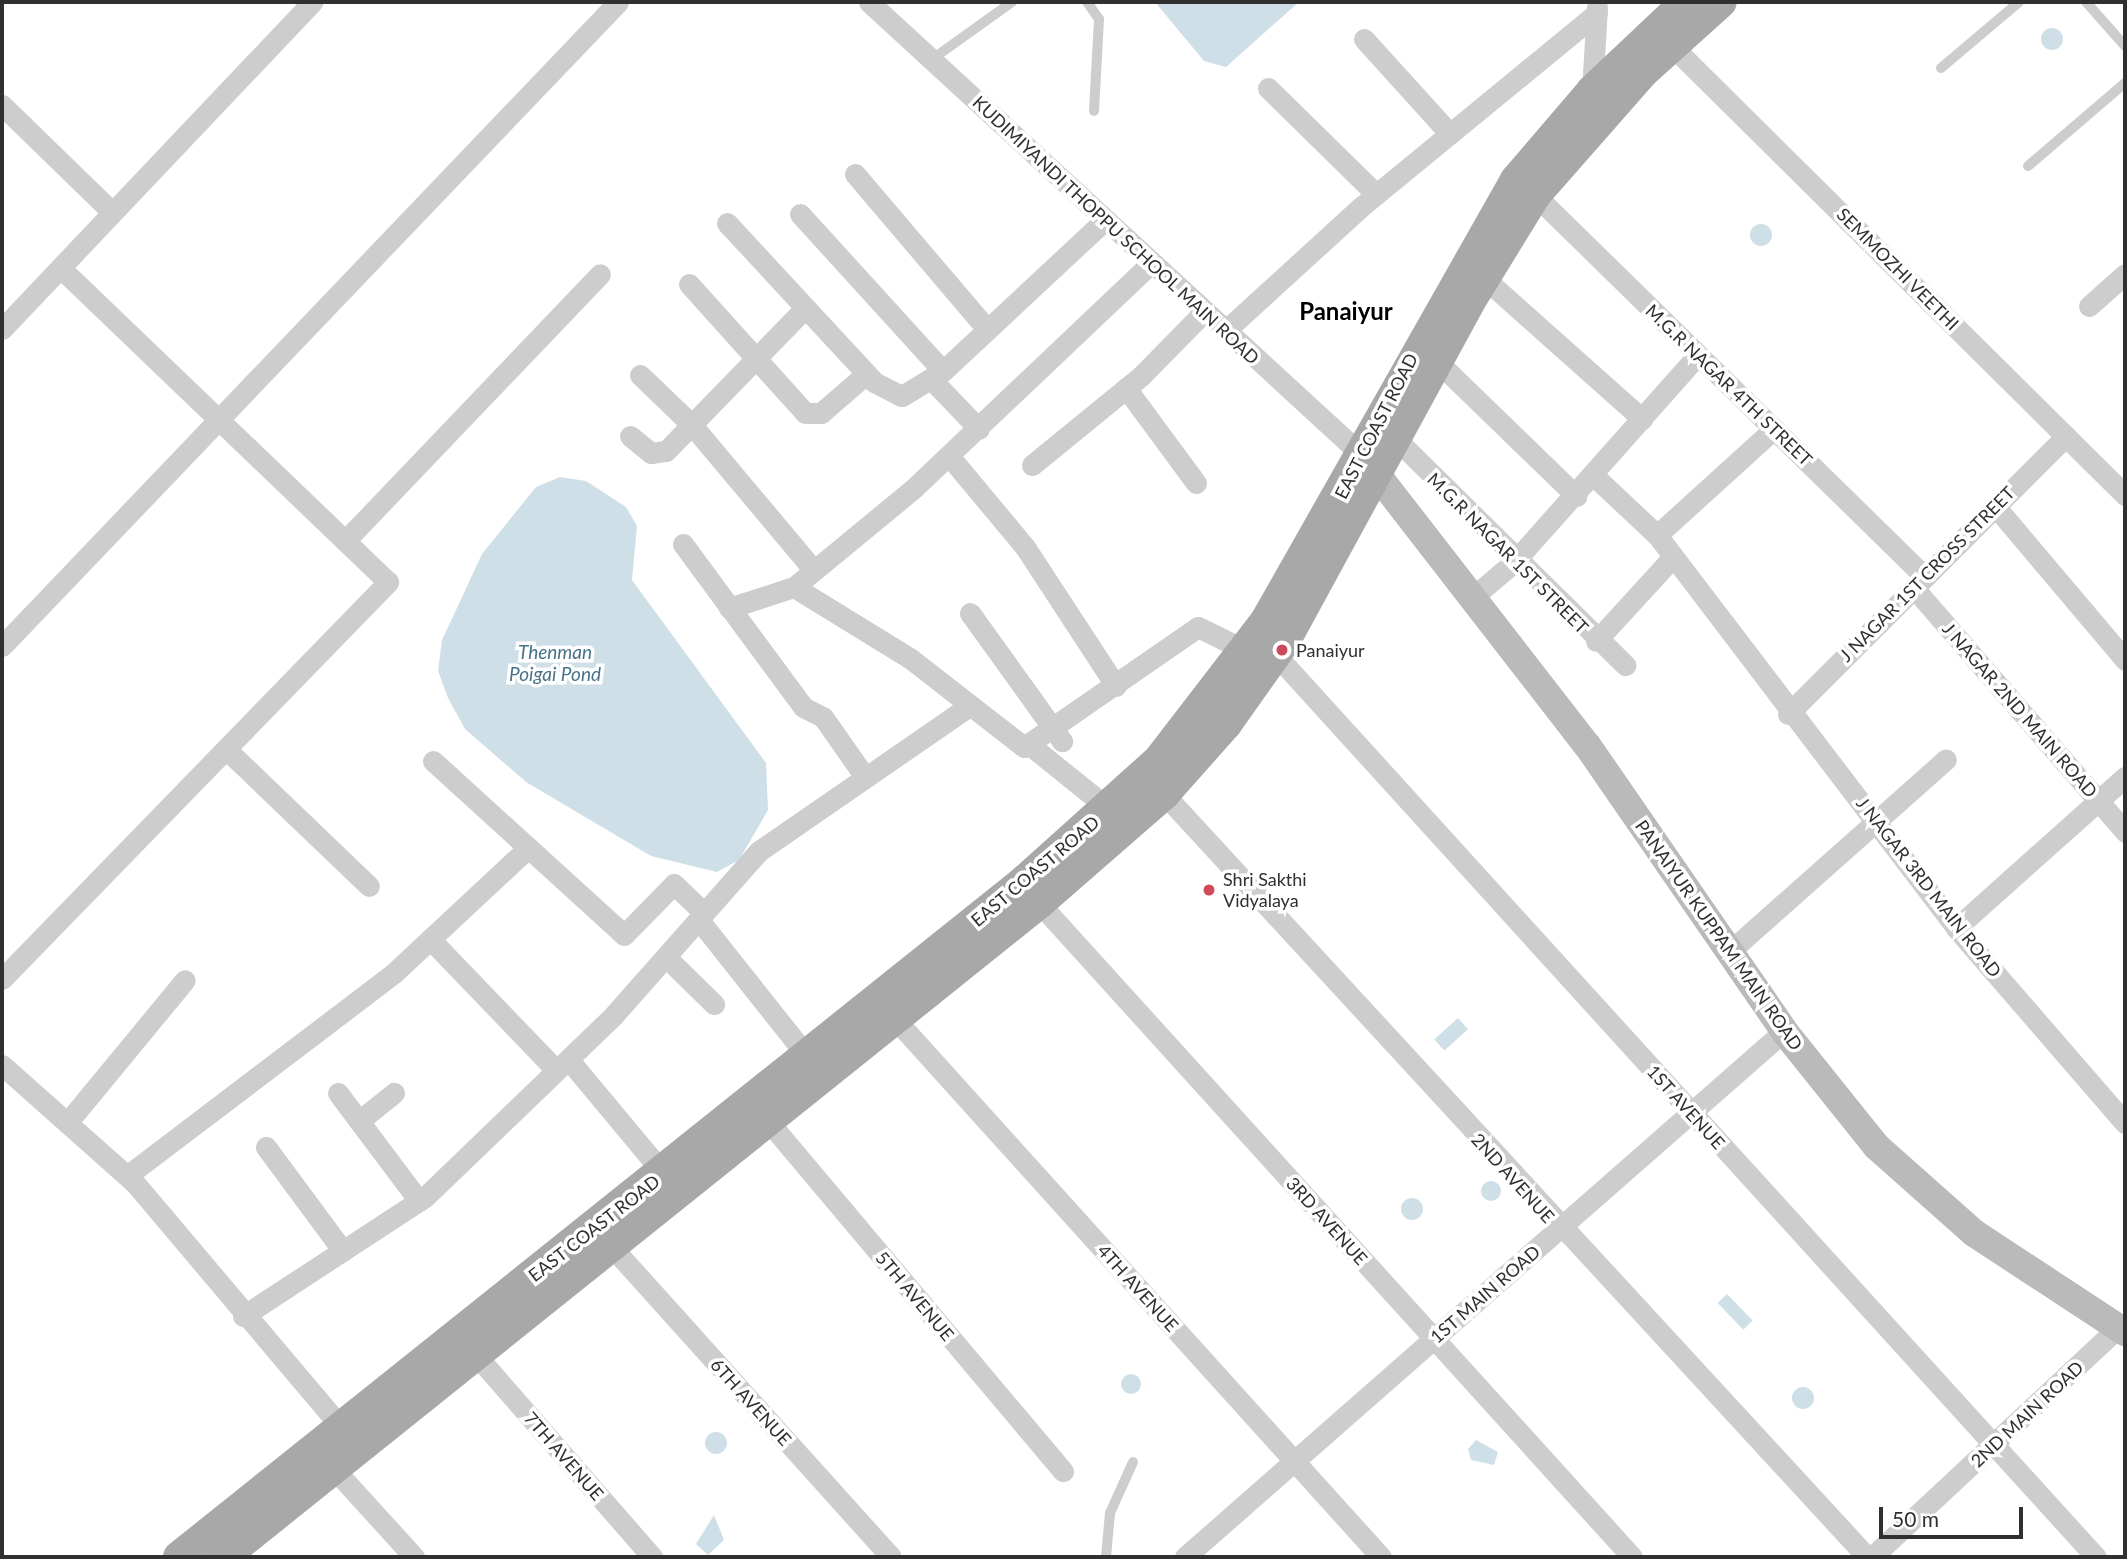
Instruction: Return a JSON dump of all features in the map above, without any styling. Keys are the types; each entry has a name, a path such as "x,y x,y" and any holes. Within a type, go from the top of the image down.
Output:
{"main road":[{"name":"EAST COAST ROAD","path":"223,1557 611,1247 663,1173 806,1055 1164,794 1261,653 1371,465 1417,347 1516,180 1592,91 1686,2"},
{"name":"EAST COAST ROAD","path":"1371,465 1394,437 1440,364 1484,278 1535,195 1670,44 1721,2"},
{"name":"EAST COAST ROAD","path":"179,1557 343,1429 639,1208 768,1121 895,1019 1031,893 1109,808 1261,653"}],"street":[{"path":"2,329 312,2"},
{"path":"2,646 618,2"},
{"name":"KUDIMIYANDI THOPPU SCHOOL MAIN ROAD","path":"869,2 1371,465"},
{"path":"1592,91 1597,8"},
{"path":"1225,331 1376,194 1597,8"},
{"path":"1364,39 1450,134"},
{"name":"SEMMOZHI VEETHI","path":"1670,44 2125,495"},
{"path":"1268,88 1376,194"},
{"path":"2,105 112,212"},
{"path":"855,174 986,328"},
{"name":"M.G.R NAGAR 4TH STREET","path":"1535,195 1774,429 1918,582"},
{"path":"800,214 937,375 979,429"},
{"path":"727,223 866,374 902,396 937,375 1104,221"},
{"path":"729,608 794,587 811,567 950,457 1150,264"},
{"path":"2,979 388,582 60,268"},
{"path":"345,541 600,274"},
{"path":"2089,306 2125,274"},
{"path":"1484,278 1642,419"},
{"path":"688,284 813,416 866,374"},
{"path":"631,436 657,456 692,425 804,309"},
{"path":"1032,465 1126,388 1204,312"},
{"path":"1473,597 1514,562 1576,496 1698,355"},
{"path":"1440,364 1576,496"},
{"path":"639,375 692,425 811,567"},
{"path":"1126,388 1196,483"},
{"path":"1657,536 1774,429"},
{"name":"J NAGAR 1ST CROSS STREET","path":"1788,714 2066,436"},
{"name":"M.G.R NAGAR 1ST STREET","path":"1394,437 1514,562 1596,641 1625,665"},
{"path":"950,457 1020,541 1116,686"},
{"name":"PANAIYUR KUPPAM MAIN ROAD","path":"1371,465 1587,745 1784,1031 1876,1146 1973,1233 2122,1329"},
{"name":"J NAGAR 3RD MAIN ROAD","path":"1593,475 1657,536 1788,714 1878,820 1956,928 2125,1123"},
{"path":"1995,506 2125,660"},
{"path":"682,544 806,710 823,717 865,778"},
{"path":"1596,641 1673,557"},
{"name":"J NAGAR 2ND MAIN ROAD","path":"1918,582 2125,832"},
{"path":"794,587 911,659 1011,741 1031,746 1109,808"},
{"path":"970,613 1058,736"},
{"path":"1031,746 1058,736 1116,686 1198,627 1261,653"},
{"name":"1ST AVENUE","path":"1261,653 1692,1113 2096,1557"},
{"path":"243,1316 296,1276 343,1251 419,1201 563,1065 667,958 759,851 968,707"},
{"path":"226,749 369,886"},
{"path":"1729,952 1946,760"},
{"path":"433,761 624,935 674,884 806,1055"},
{"path":"1956,928 2125,777"},
{"name":"2ND AVENUE","path":"1164,794 1559,1229 1870,1557"},
{"path":"128,1175 430,939 528,848"},
{"name":"3RD AVENUE","path":"1031,893 1632,1557"},
{"path":"430,939 563,1065 663,1173"},
{"path":"667,958 714,1004"},
{"path":"67,1123 185,979"},
{"name":"4TH AVENUE","path":"895,1019 1381,1557"},
{"name":"1ST MAIN ROAD","path":"1185,1557 1784,1031"},
{"path":"2,1065 128,1175 243,1316 343,1429"},
{"path":"338,1093 419,1201"},
{"path":"359,1121 394,1093"},
{"name":"5TH AVENUE","path":"768,1121 1063,1471"},
{"path":"266,1147 343,1251"},
{"name":"6TH AVENUE","path":"611,1247 891,1557"},
{"name":"2ND MAIN ROAD","path":"1870,1557 2122,1329"},
{"name":"7TH AVENUE","path":"476,1355 652,1557"},
{"path":"334,1469 414,1557"}],"lane":[{"path":"930,60 1012,2"},
{"path":"1087,2 1100,30 1094,111"},
{"path":"1941,68 2019,2"},
{"path":"2086,2 2125,46"},
{"path":"2028,166 2125,83"},
{"path":"1105,1557 1110,1513 1133,1462"}],"water":[{"path":"1155,2 1299,2 1226,67 1204,61"},
{"path":"2052,28 2062,35 2063,39 2056,49 2052,50 2042,43 2041,39 2048,29"},
{"path":"1761,224 1769,227 1772,235 1769,243 1761,246 1753,243 1750,235 1753,227"},
{"name":"Thenman Poigai Pond","path":"560,477 586,481 626,507 637,526 632,580 766,763 768,810 739,860 717,872 651,856 526,782 465,729 448,698 438,671 442,640 482,554 536,487"},
{"path":"1458,1018 1468,1029 1444,1051 1434,1039"},
{"path":"1491,1181 1498,1184 1501,1191 1498,1198 1491,1201 1484,1198 1481,1191 1484,1184"},
{"path":"1412,1198 1420,1201 1423,1209 1420,1217 1412,1220 1404,1217 1401,1209 1404,1201"},
{"path":"1727,1294 1753,1321 1743,1330 1718,1303"},
{"path":"1131,1374 1138,1377 1141,1384 1138,1391 1131,1394 1124,1391 1121,1384 1124,1377"},
{"path":"1803,1387 1811,1390 1814,1398 1811,1406 1803,1409 1795,1406 1792,1398 1795,1390"},
{"path":"712,1432 720,1432 727,1439 727,1447 720,1454 712,1454 705,1447 705,1439"},
{"path":"1476,1440 1498,1452 1494,1465 1471,1460 1468,1449"},
{"path":"714,1515 724,1540 708,1555 696,1544"}],"place":[{"name":"Panaiyur","path":"1282,650"},
{"name":"Shri Sakthi Vidyalaya","path":"1209,890"}],"district":[{"name":"Panaiyur","path":"1346,311"}]}
